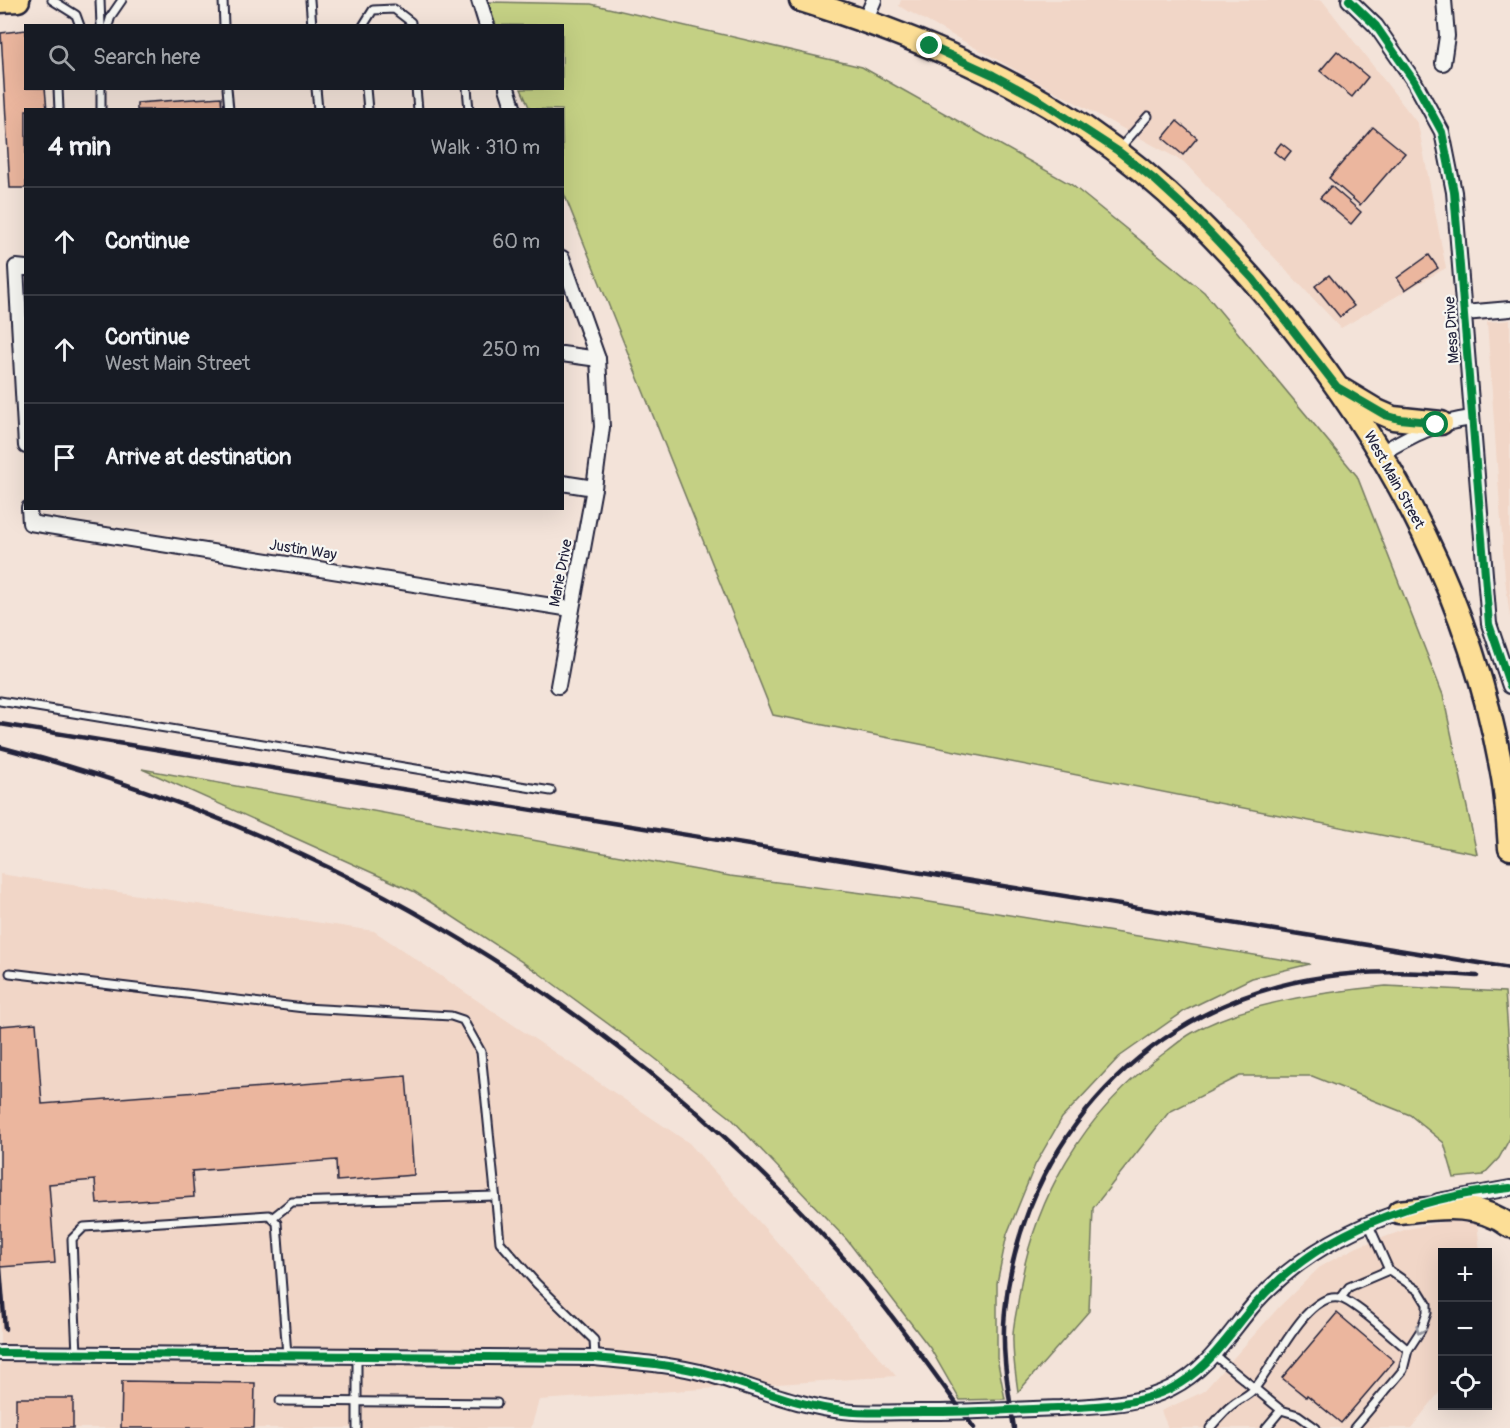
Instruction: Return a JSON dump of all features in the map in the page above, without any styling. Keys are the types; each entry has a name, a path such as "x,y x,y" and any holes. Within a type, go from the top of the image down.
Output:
{"main road":[{"path":"0,1 18,0"},
{"name":"West Main Street","path":"801,0 869,10 930,46 993,75 1074,121 1118,151 1162,187 1221,244 1265,294 1337,387 1381,453 1418,521 1449,589 1480,679 1494,732 1503,776 1510,848"},
{"path":"1337,387 1385,415 1399,419 1441,423"},
{"path":"1399,1212 1436,1208 1475,1209 1510,1226"}],"street":[{"path":"479,0 486,24"},
{"name":"Mesa Drive","path":"1349,0 1376,26 1414,81 1442,132 1454,192 1489,624 1510,686"},
{"path":"1443,63 1447,36 1444,0"},
{"path":"508,90 513,108"},
{"name":"Marie Drive","path":"558,686 594,488 602,427 598,359 564,264"},
{"path":"21,268 24,396"},
{"path":"1464,313 1510,309"},
{"path":"564,354 598,359"},
{"path":"1381,453 1422,430 1441,423 1472,418"},
{"path":"564,483 594,488"},
{"name":"Justin Way","path":"29,510 30,523 571,609"},
{"path":"0,1353 595,1358 660,1365 706,1374 795,1401 843,1412 962,1412 1133,1402 1151,1397 1184,1381 1214,1355 1258,1300 1300,1261 1338,1237 1399,1212 1456,1196 1510,1188"}],"lane":[{"path":"52,0 76,15 79,24"},
{"path":"100,0 101,24"},
{"path":"109,24 111,16 122,0"},
{"path":"223,0 224,24"},
{"path":"310,0 312,24"},
{"path":"364,24 373,10 394,9 411,24"},
{"path":"58,90 59,108"},
{"path":"101,108 102,90"},
{"path":"227,90 229,108"},
{"path":"316,90 318,108"},
{"path":"366,90 368,108"},
{"path":"416,90 418,108"},
{"path":"466,90 469,108"},
{"path":"1118,151 1148,116"},
{"path":"0,701 551,791"},
{"path":"10,973 304,1008 451,1016 463,1020 481,1052 500,1242 536,1283 594,1340 595,1358"},
{"path":"272,1218 292,1202 495,1196"},
{"path":"77,1354 72,1239 84,1227 269,1215 277,1223 287,1355"},
{"path":"1354,1428 1403,1370 1408,1350 1421,1330 1427,1313 1427,1304 1419,1291 1389,1270 1368,1223"},
{"path":"1341,1298 1349,1287 1389,1270"},
{"path":"1210,1428 1230,1407 1256,1388 1307,1313 1322,1299 1346,1300 1408,1350"},
{"path":"1214,1355 1281,1410 1298,1414 1316,1428"},
{"path":"357,1356 357,1428"},
{"path":"280,1401 497,1402"},
{"path":"1266,1428 1281,1410"}],"shaded area":[{"path":"901,0 1322,0 1418,124 1446,268 1341,328 1184,162 899,6"},
{"path":"1510,320 1510,618 1505,578 1487,322"},
{"path":"0,874 374,931 689,1143 896,1376 539,1400 531,1428 0,1428"},
{"path":"1458,1219 1477,1222 1480,1248 1438,1248 1438,1394 1411,1428 1168,1428 1161,1411 1203,1392 1279,1307 1321,1266 1357,1247 1407,1229"}],"green space":[{"path":"487,2 591,4 862,67 1072,185 1204,292 1357,476 1443,695 1477,854 773,715 564,193 564,108 530,108 521,90 564,90 564,24 496,24"},
{"path":"142,769 730,876 917,900 1310,964 1252,978 1186,1010 1119,1057 1062,1118 1035,1165 1007,1234 997,1283 997,1358 1005,1399 960,1400 930,1348 847,1240 731,1118 652,1056 536,971 415,892"},
{"path":"1386,986 1505,992 1510,1060 1510,1138 1499,1158 1483,1175 1454,1178 1444,1143 1410,1115 1312,1076 1240,1076 1169,1112 1093,1208 1089,1311 1018,1392 1013,1332 1025,1265 1035,1229 1066,1161 1087,1130 1111,1101 1137,1075 1179,1042 1214,1022 1237,1013 1286,1000"}],"building":[{"path":"24,30 24,90 45,90 47,108 24,108 24,188 10,188 1,33"},
{"path":"1337,51 1368,77 1352,97 1320,71"},
{"path":"221,97 222,108 137,108 137,103"},
{"path":"1177,121 1197,138 1183,155 1163,138"},
{"path":"1373,127 1405,153 1360,205 1329,178"},
{"path":"1281,143 1291,151 1284,160 1274,152"},
{"path":"1331,186 1361,212 1351,224 1320,198"},
{"path":"1429,255 1438,268 1405,290 1397,278"},
{"path":"1329,275 1354,306 1340,317 1315,286"},
{"path":"36,1023 42,1104 406,1076 414,1175 337,1181 336,1160 192,1171 194,1197 97,1204 95,1180 49,1184 55,1263 0,1267 0,1026"},
{"path":"1337,1313 1394,1361 1341,1423 1282,1378"},
{"path":"122,1381 255,1383 254,1428 121,1428"},
{"path":"16,1398 73,1398 73,1428 16,1428"}],"railway":[{"path":"0,724 1510,968"},
{"path":"0,747 122,783 241,828 354,880 463,941 567,1009 666,1086 760,1171 865,1283 974,1428"},
{"path":"1014,1428 1006,1370 1004,1326 1016,1248 1037,1190 1068,1136 1106,1088 1151,1048 1203,1015 1261,991 1323,977 1361,973 1400,972 1477,976"},
{"path":"0,1268 5,1329"}],"cycle path":[{"path":"1349,0 1376,26 1414,81 1442,132 1454,192 1489,624 1510,686"},
{"path":"0,1353 595,1358 681,1368 726,1379 809,1405 853,1412 974,1411 1115,1404 1156,1395 1184,1381 1218,1350 1257,1302 1282,1277 1340,1237 1406,1209 1440,1200 1510,1188"}],"route":[{"path":"930,46 993,75 1041,101 1082,126 1155,180 1192,214 1253,279 1337,387 1385,415 1399,419 1441,423 1436,425"}]}
